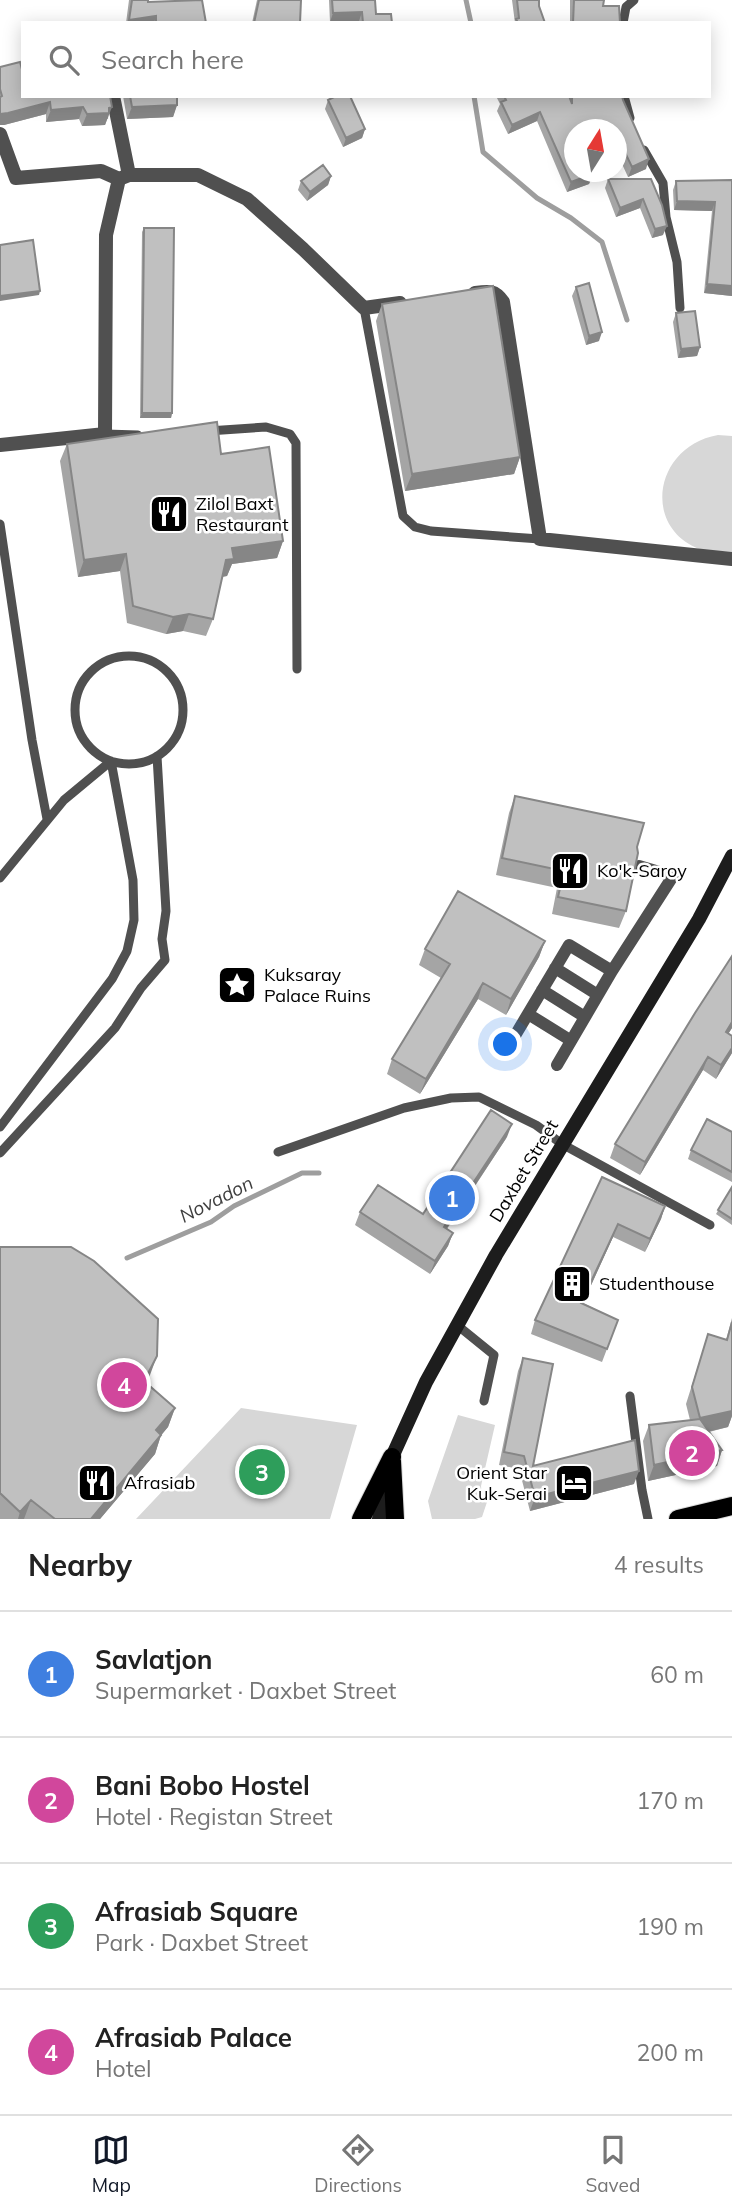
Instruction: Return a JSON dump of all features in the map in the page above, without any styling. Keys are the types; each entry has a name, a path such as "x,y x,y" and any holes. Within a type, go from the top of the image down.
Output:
{"main road":[{"name":"Daxbet Street","path":"379,1519 392,1457 426,1382 496,1255 699,919 732,856"},
{"path":"360,1519 392,1457"},
{"path":"392,1457 396,1519"},
{"path":"678,1519 732,1506"}],"street":[{"path":"0,446 105,434 106,234 124,177 114,98"},
{"path":"0,134 16,178"},
{"path":"0,182 16,178 102,171 124,177 198,175 247,200 364,308 414,301"},
{"path":"465,295 490,291 498,294 503,302 540,538 732,559"},
{"path":"557,1065 612,971 673,876 639,866"},
{"path":"513,1039 569,945 612,971"},
{"path":"555,968 598,995"},
{"path":"542,990 584,1017"},
{"path":"527,1014 570,1041"}],"lane":[{"path":"623,21 626,7 634,0"},
{"path":"624,98 635,130"},
{"path":"640,140 663,183 666,217 677,262 680,308"},
{"path":"663,183 676,183"},
{"path":"364,308 403,516 415,527 431,531 540,538"},
{"path":"197,431 266,427 290,434 296,443 298,670"},
{"path":"105,434 155,434"},
{"path":"0,524 32,740 47,819"},
{"path":"125,656 143,658 160,666 173,678 181,695 183,713 179,730 170,745 157,756 127,764 111,761 95,752 83,738 76,721 75,703 81,685 92,670 107,660 125,656"},
{"path":"0,1153 115,1028 141,988 165,960 162,939 166,911 157,756"},
{"path":"0,878 64,800 111,761"},
{"path":"0,1127 112,979 127,951 134,920 133,880 111,761"},
{"path":"278,1152 404,1108 451,1098 479,1097 536,1125 562,1144 710,1225"},
{"path":"457,1325 494,1355 484,1401"},
{"path":"630,1396 648,1519"}],"shaded area":[{"path":"718,435 732,436 732,552 699,549 681,538 669,523 663,506 663,488 669,470 680,454 697,442"},
{"path":"241,1408 357,1425 330,1519 136,1519"},
{"path":"458,1415 495,1425 481,1486 482,1496 488,1499 482,1517 432,1519 428,1501"}],"building":[{"path":"132,0 202,0 206,21 156,21 156,16 129,20"},
{"path":"259,0 301,0 300,21 254,21"},
{"path":"332,0 375,0 376,14 391,14 392,21 363,21 362,12 333,13"},
{"path":"517,0 539,0 544,21 517,21"},
{"path":"574,0 604,0 603,6 619,6 620,21 573,21"},
{"path":"20,62 21,98 110,98 112,107 109,108 109,113 87,114 83,107 51,110 50,102 0,114 0,67"},
{"path":"130,98 177,98 177,105 132,107"},
{"path":"351,98 365,129 346,138 328,100"},
{"path":"505,98 570,98 572,104 572,98 622,98 649,159 632,167 627,157 627,119 564,119 564,166 540,112 512,125 501,102 506,100"},
{"path":"323,165 331,176 310,192 301,181"},
{"path":"651,179 667,226 655,229 643,199 620,208 609,182"},
{"path":"732,180 732,286 707,284 715,202 677,201 676,181"},
{"path":"144,228 174,228 172,413 142,413"},
{"path":"33,240 40,291 0,296 0,245"},
{"path":"589,283 602,332 589,336 576,287"},
{"path":"493,286 520,457 412,474 382,304"},
{"path":"695,311 700,347 681,349 676,313"},
{"name":"Zilol Baxt Restaurant","path":"217,422 221,454 269,447 283,541 232,548 234,559 226,560 213,619 189,614 173,617 133,606 126,554 84,560 67,444"},
{"path":"515,796 644,823 626,911 558,897 564,871 502,858"},
{"path":"458,891 545,941 511,999 483,983 426,1079 392,1059 450,964 425,949"},
{"path":"732,956 732,1022 726,1032 732,1036 732,1048 721,1065 708,1057 645,1162 615,1144"},
{"path":"491,1110 512,1124 444,1227 453,1233 435,1261 360,1212 378,1185 423,1214"},
{"path":"707,1119 732,1132 732,1172 691,1150"},
{"name":"Studenthouse","path":"602,1177 665,1206 650,1239 618,1224 581,1303 618,1320 607,1349 535,1320"},
{"path":"732,1187 732,1219 718,1210"},
{"path":"0,1247 71,1247 94,1261 158,1319 157,1356 144,1381 175,1408 156,1430 161,1435 91,1519 55,1519 31,1500 20,1512 0,1493"},
{"path":"732,1322 732,1411 700,1418 692,1387 708,1334 727,1340"},
{"path":"523,1358 553,1364 533,1466 635,1440 639,1471 535,1497 524,1456 504,1452"},
{"path":"700,1419 722,1450 654,1465 649,1425"}],"waterway":[{"path":"466,0 471,21"},
{"path":"474,98 483,152 537,198 571,218 602,242 627,320"},
{"name":"Novadon","path":"127,1258 211,1222 234,1206 302,1173 319,1173"}],"place":[{"name":"Zilol Baxt Restaurant","path":"169,514"},
{"name":"Ko'k-Saroy","path":"570,871"},
{"name":"Kuksaray Palace Ruins","path":"237,985"},
{"name":"Savlatjon","path":"452,1198"},
{"name":"Studenthouse","path":"572,1284"},
{"name":"Afrasiab Palace","path":"124,1385"},
{"name":"Bani Bobo Hostel","path":"692,1453"},
{"name":"Afrasiab Square","path":"262,1472"},
{"name":"Afrasiab","path":"97,1483"},
{"name":"Orient Star Kuk-Serai","path":"574,1483"}]}
